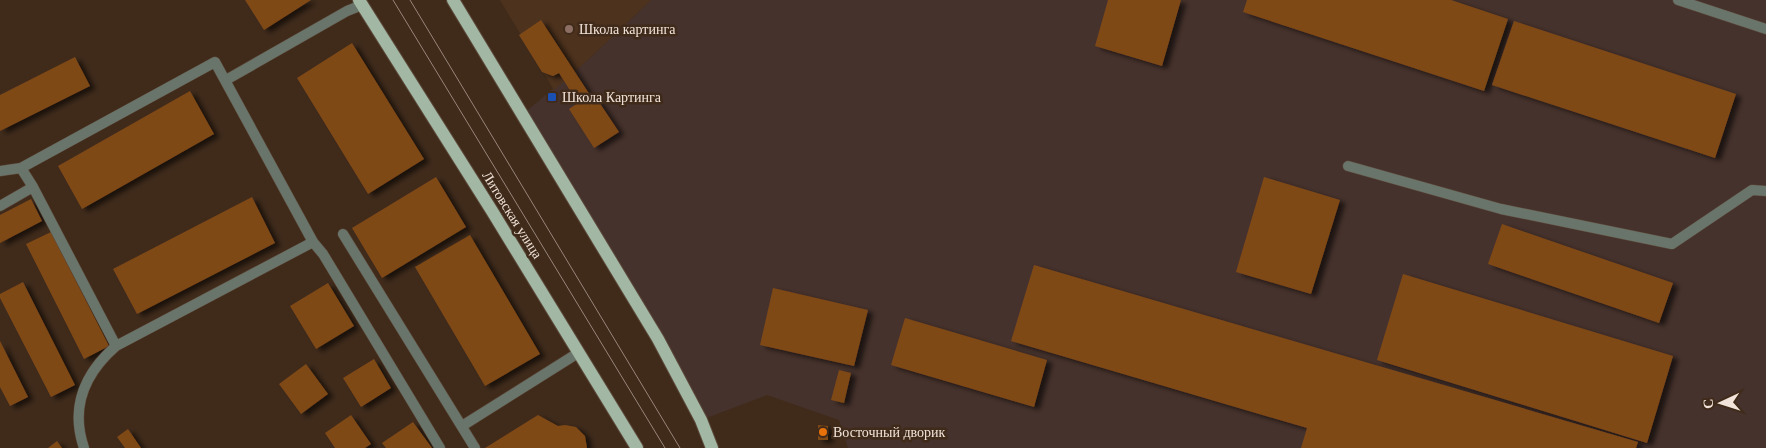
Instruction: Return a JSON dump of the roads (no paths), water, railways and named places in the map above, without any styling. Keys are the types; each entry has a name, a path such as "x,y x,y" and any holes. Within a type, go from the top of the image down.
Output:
{"main road":[{"path":"453,0 658,338 701,420 712,448"},
{"name":"Литовская улица","path":"361,3 487,202 637,448"}],"street":[{"path":"1678,0 1766,29"},
{"path":"226,80 361,3"},
{"path":"0,171 21,168 215,62 313,242 323,254 440,448"},
{"path":"1348,166 1501,209 1672,244 1752,190 1766,191"},
{"path":"21,168 33,187 116,346"},
{"path":"0,206 33,187"},
{"path":"343,234 475,448"},
{"path":"84,448 79,414 81,391 102,358 116,346 313,242"},
{"path":"462,426 578,353"}],"tram line":[{"path":"393,0 665,448"},
{"path":"410,0 680,448"}],"place":[{"name":"Школа картинга","path":"569,29"},
{"name":"Школа Картинга","path":"552,97"},
{"name":"Восточный дворик","path":"823,432"}]}
